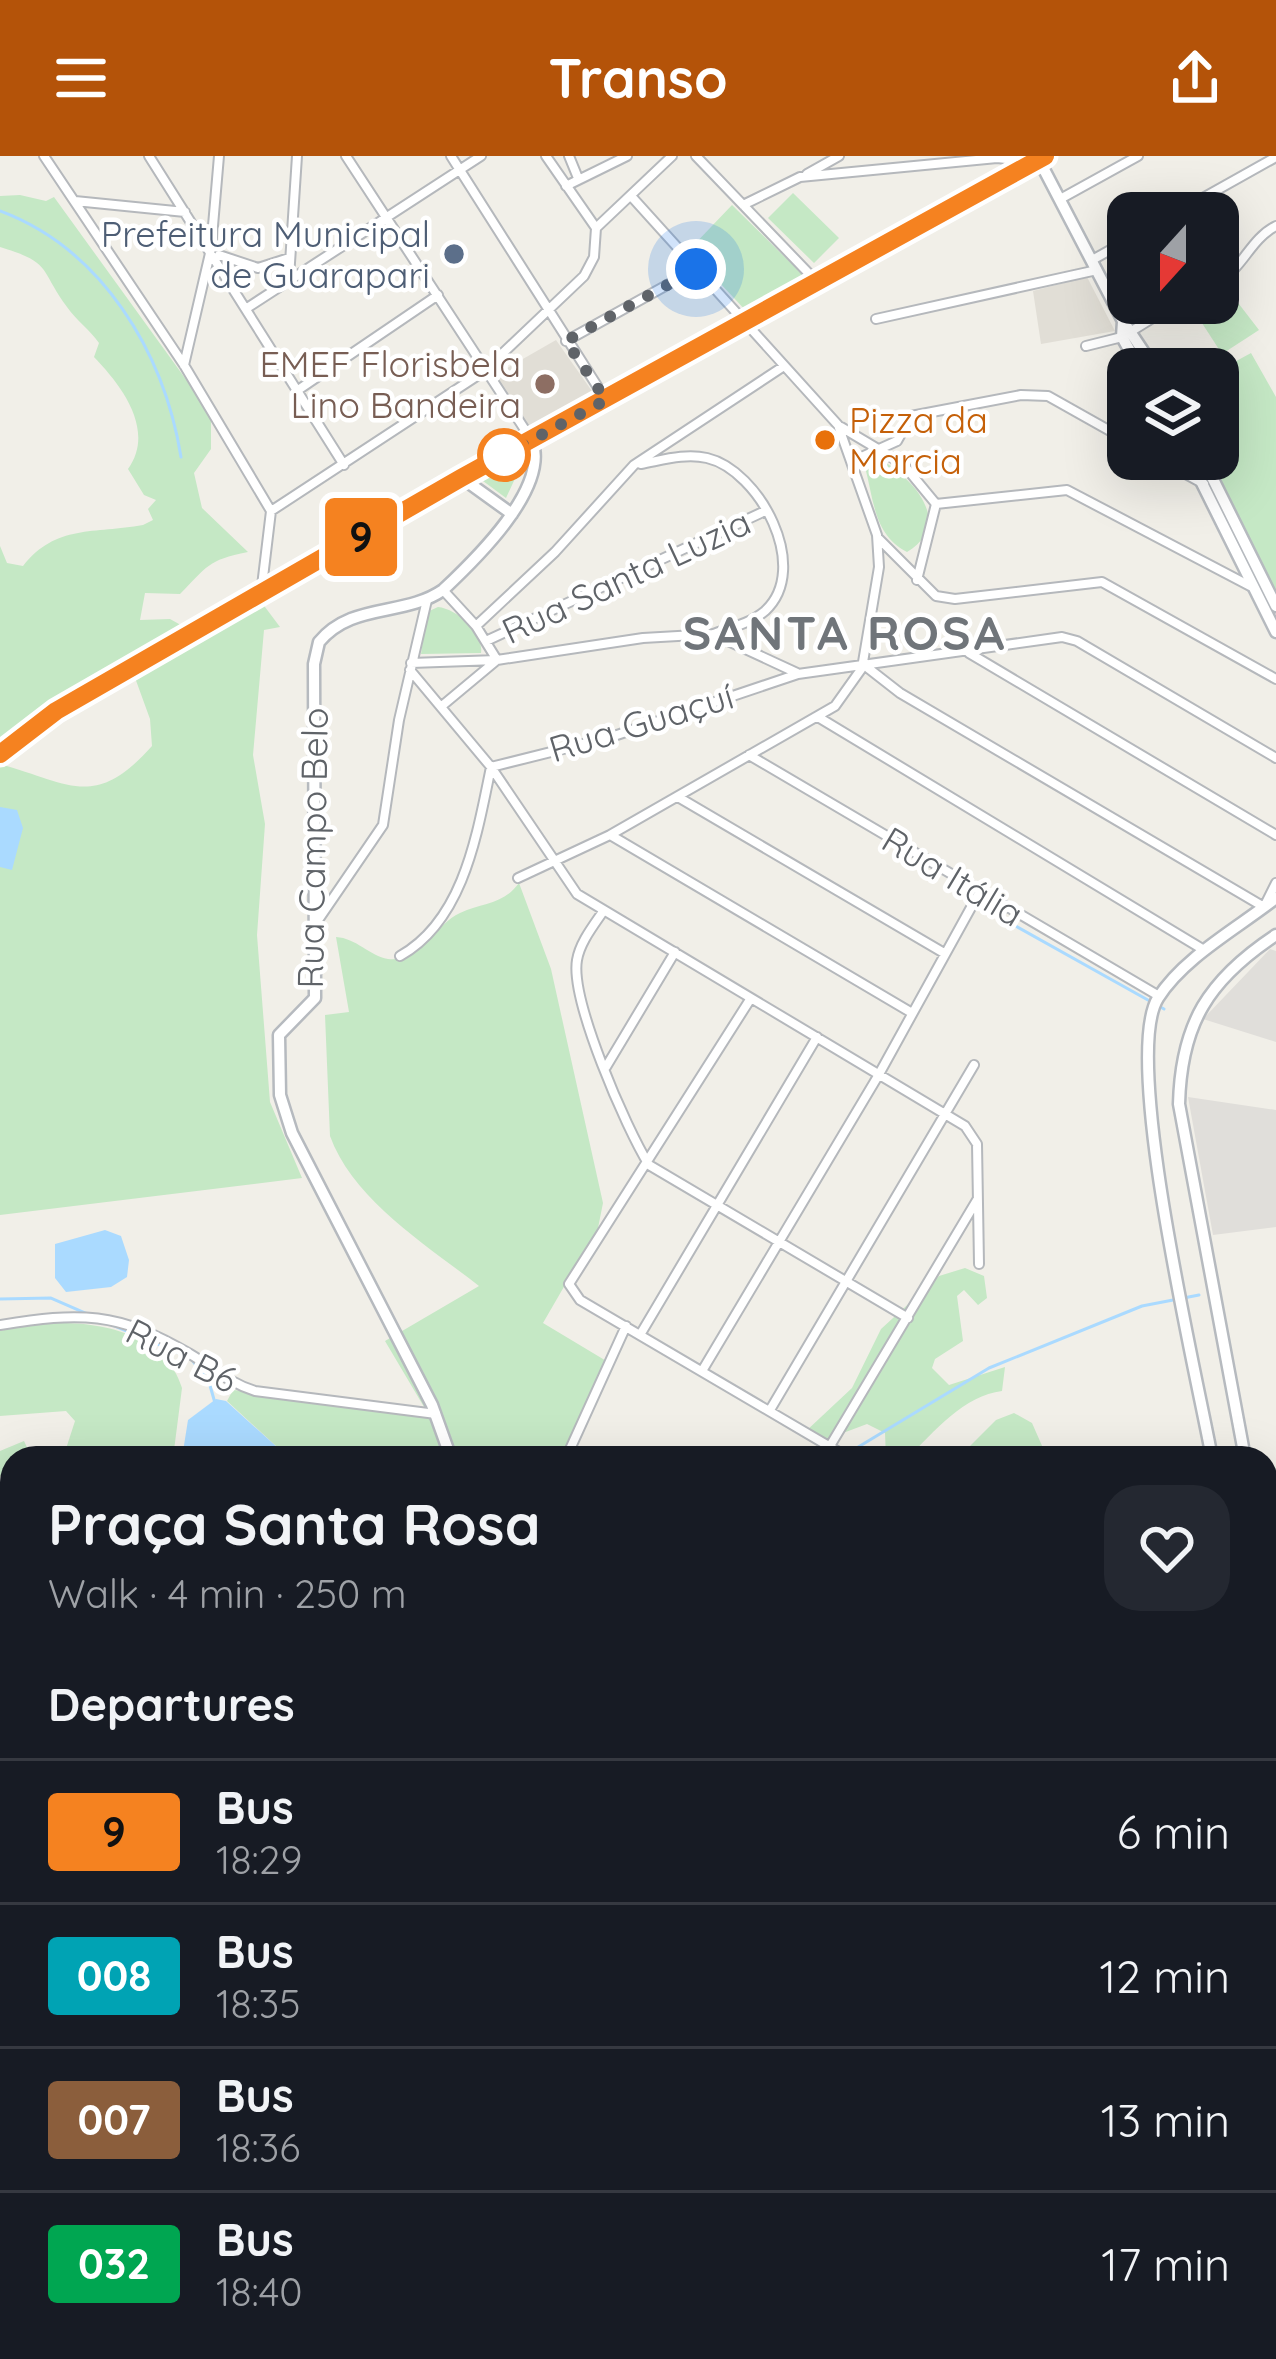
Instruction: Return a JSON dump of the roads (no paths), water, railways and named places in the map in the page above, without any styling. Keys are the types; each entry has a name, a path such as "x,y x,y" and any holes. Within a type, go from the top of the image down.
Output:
{"street":[{"path":"44,156 184,364 271,511 261,596"},
{"path":"149,156 300,389 344,466"},
{"path":"184,364 211,249 219,156"},
{"path":"289,279 297,156"},
{"path":"346,156 532,441"},
{"path":"451,156 606,400"},
{"path":"247,308 481,156"},
{"path":"546,156 596,228"},
{"path":"569,156 578,178"},
{"path":"566,186 627,156"},
{"path":"271,511 483,372 590,267 596,228 672,156"},
{"path":"696,156 817,282"},
{"path":"742,205 839,156"},
{"path":"1062,198 1138,156"},
{"path":"1214,192 1276,157"},
{"path":"800,177 1035,158"},
{"path":"1035,158 1096,264 1133,348"},
{"path":"0,754 56,711 461,478 1035,158"},
{"path":"631,196 838,425 903,464 936,504"},
{"path":"74,200 186,212"},
{"path":"1239,266 1255,239 1276,226"},
{"path":"211,249 224,260 258,268 290,257"},
{"path":"876,319 1096,264 1107,256"},
{"path":"566,341 696,269"},
{"path":"300,389 438,295"},
{"path":"1086,346 1136,324"},
{"path":"1126,329 1140,348"},
{"path":"476,626 556,552 634,465 784,366"},
{"path":"855,461 897,441 911,416 1021,395 1048,396 1107,429"},
{"path":"518,878 678,797 818,717 847,694 864,668 879,567 877,535 855,461 838,425"},
{"name":"Rua Campo Belo","path":"447,1446 436,1414 304,1160 280,1095 279,1035 315,998 311,929 315,652 341,621 427,600 443,590 512,514 533,474 532,441"},
{"path":"897,441 903,464"},
{"path":"410,666 713,634 766,610 777,594 782,552 765,511 740,474 706,458 681,456 634,465"},
{"path":"461,478 512,514"},
{"path":"1197,480 1204,484"},
{"path":"1202,480 1276,632"},
{"path":"1213,480 1276,606"},
{"path":"936,504 1067,490 1257,590"},
{"path":"917,580 936,504"},
{"name":"Rua Santa Luzia","path":"486,640 765,511"},
{"path":"877,535 893,558 937,596 956,599 1102,582 1276,679"},
{"path":"879,567 893,558 923,558"},
{"path":"443,590 476,626 496,660"},
{"path":"311,929 383,825 410,666 427,600"},
{"path":"713,634 798,674"},
{"name":"Rua Guaçuí","path":"490,767 611,737 798,674 1069,637 1276,758"},
{"path":"968,652 1276,835"},
{"path":"443,705 496,660"},
{"path":"410,666 490,767 577,894 965,1126 977,1144 979,1264"},
{"path":"864,668 1264,907"},
{"path":"818,717 1205,950"},
{"name":"Rua Itália","path":"748,754 1156,1002"},
{"path":"400,956 432,934 451,903 490,767"},
{"path":"678,797 944,952"},
{"path":"610,835 912,1013"},
{"path":"1264,907 1276,883"},
{"path":"702,1371 878,1076 979,893"},
{"path":"1210,1446 1152,1138 1144,1058 1156,1002 1205,950 1276,898"},
{"path":"604,910 581,945 576,987 649,1165 908,1318"},
{"path":"1243,1446 1179,1104 1180,1054 1214,993 1247,955 1276,935"},
{"path":"606,1067 674,952"},
{"path":"751,998 649,1165 569,1284 580,1300 830,1446 978,1197"},
{"path":"640,1335 817,1037"},
{"path":"770,1410 974,1065"},
{"name":"Rua B6","path":"0,1325 76,1313 99,1316 189,1353 234,1384 255,1391 436,1414"},
{"path":"571,1446 626,1326"}],"water":[{"path":"0,807 17,810 23,828 12,870 0,867"},
{"path":"105,1230 121,1236 129,1260 127,1277 111,1287 66,1292 55,1278 55,1244"},
{"path":"216,1399 226,1401 276,1446 184,1446 188,1420"}],"waterway":[{"path":"0,211 69,251 122,309 160,380 181,457"},
{"path":"978,905 1164,1009"},
{"path":"860,1446 989,1368 1142,1306 1199,1295"},
{"path":"0,1299 51,1298 90,1315"},
{"path":"110,1324 184,1355"},
{"path":"192,1360 209,1382 215,1403"}],"place":[{"name":"Prefeitura Municipal de Guarapari","path":"454,254"},
{"name":"EMEF Florisbela Lino Bandeira","path":"545,384"},
{"name":"Pizza da Marcia","path":"825,440"}],"district":[{"name":"SANTA ROSA","path":"845,632"}]}
